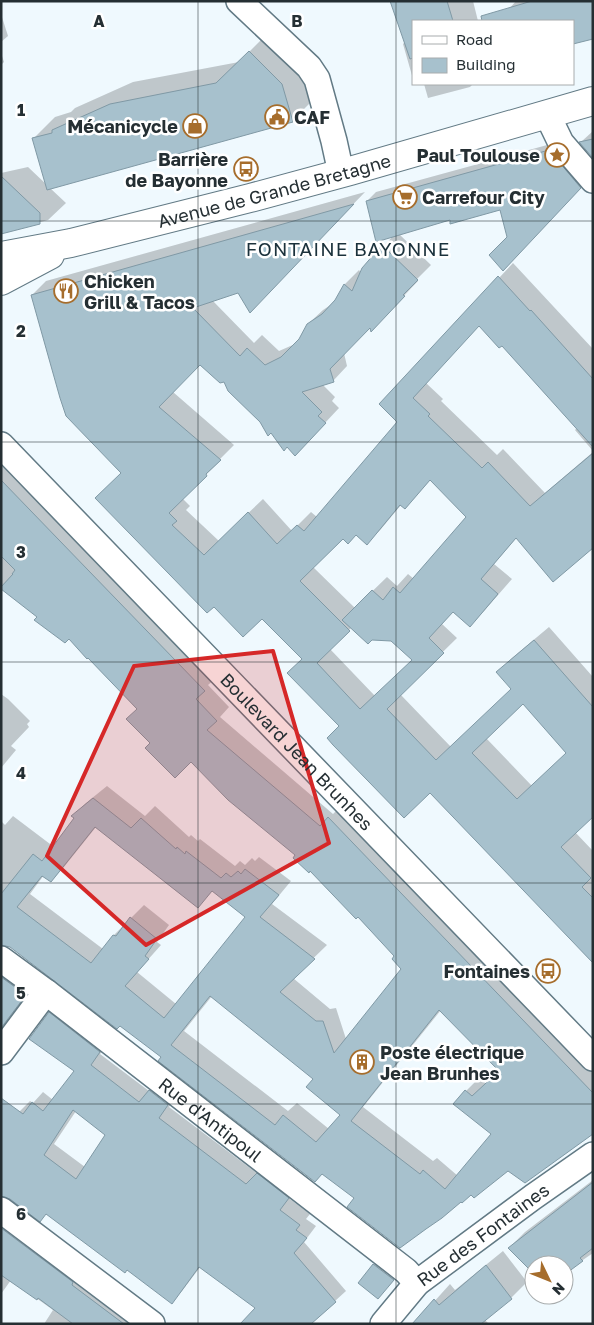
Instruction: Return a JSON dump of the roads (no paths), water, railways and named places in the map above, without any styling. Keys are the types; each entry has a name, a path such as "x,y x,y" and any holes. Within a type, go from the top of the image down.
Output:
{"main road":[{"name":"Avenue de Grande Bretagne","path":"1,256 71,243 341,173 593,101"},
{"name":"Avenue de Grande Bretagne","path":"1,281 71,243"}],"street":[{"path":"239,1 309,67 317,79 341,173"},
{"path":"547,114 561,143 593,180"},
{"name":"Boulevard Jean Brunhes","path":"1,445 593,1058"},
{"name":"Rue d'Antipoul","path":"1,959 398,1265 417,1283"},
{"path":"1,1052 46,992"},
{"name":"Rue des Fontaines","path":"383,1324 417,1283 593,1155"},
{"path":"1,1210 152,1324"}],"place":[{"name":"CAF","path":"277,117"},
{"name":"Mécanicycle","path":"195,126"},
{"name":"Paul Toulouse","path":"557,155"},
{"name":"Barrière de Bayonne","path":"246,169"},
{"name":"Carrefour City","path":"405,197"},
{"name":"Chicken Grill & Tacos","path":"66,291"},
{"name":"Fontaines","path":"548,971"},
{"name":"Poste électrique Jean Brunhes","path":"362,1062"}],"district":[{"name":"FONTAINE BAYONNE","path":"348,248"}]}
